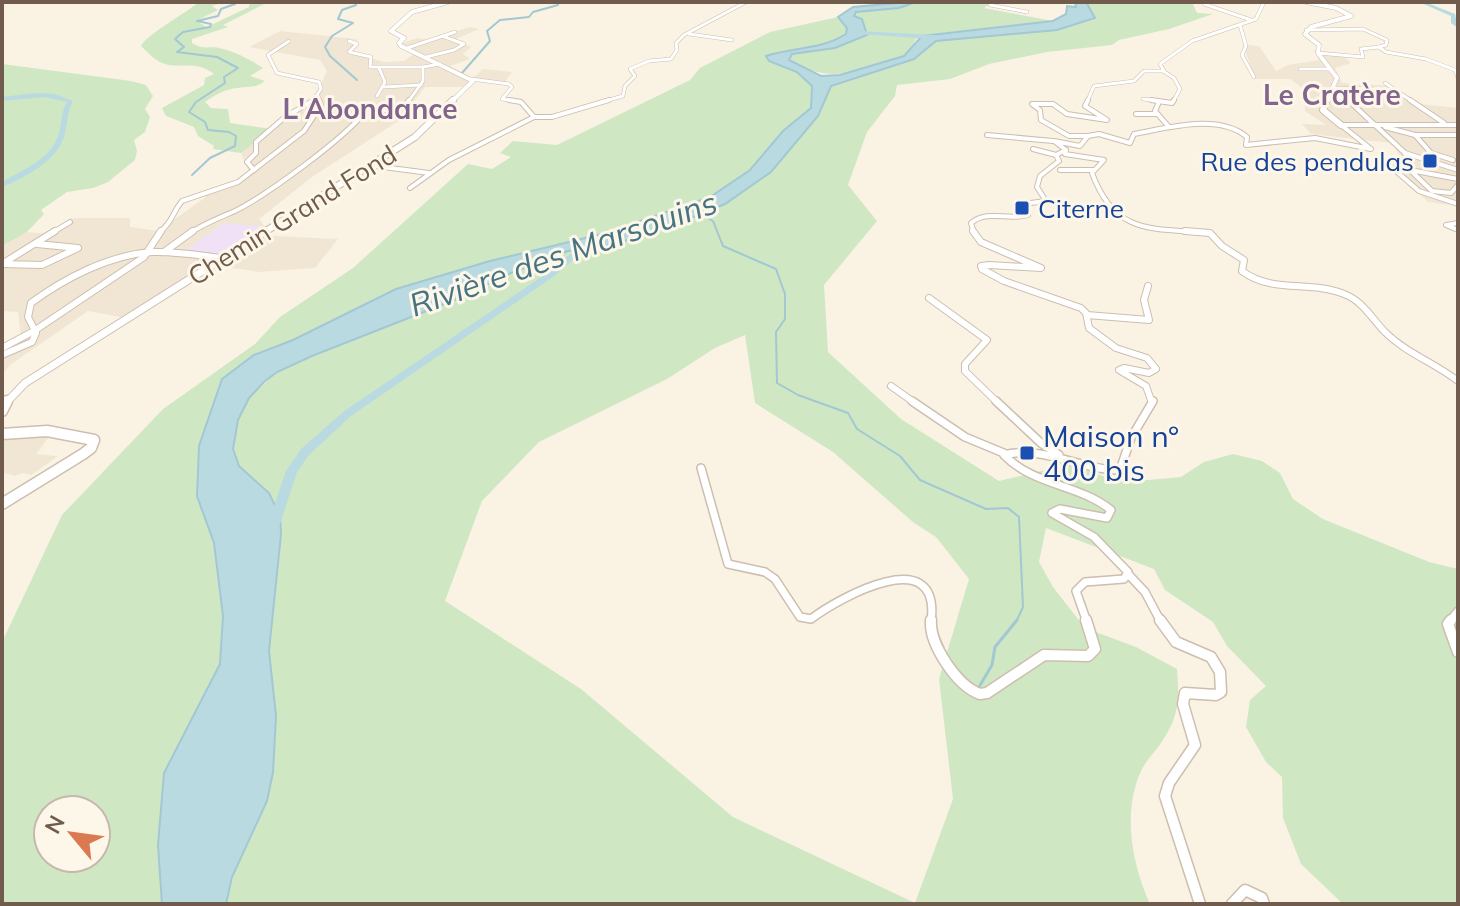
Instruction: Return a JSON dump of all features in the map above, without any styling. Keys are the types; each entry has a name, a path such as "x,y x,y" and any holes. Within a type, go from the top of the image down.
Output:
{"street":[{"path":"448,2 412,12 405,17 403,23 392,30 404,38 399,44 471,79 511,85 512,89 501,99 520,102 534,117"},
{"path":"410,188 429,173 534,117 552,117 623,96 625,86 635,76 630,69 649,61 671,59 677,50 676,43 687,33 746,2"},
{"path":"995,2 990,5 1027,12"},
{"path":"1163,71 1162,60 1190,43 1253,21 1264,2"},
{"path":"1306,2 1336,8 1351,16 1306,30"},
{"path":"1204,4 1253,21"},
{"path":"1240,25 1246,46 1242,55 1254,77"},
{"path":"1306,30 1369,30 1387,40 1386,45 1361,49 1363,57 1318,53"},
{"path":"1143,99 1171,104 1180,90 1174,78 1163,71 1146,71 1134,81 1094,86 1085,106 1107,120 1067,114 1053,104 1032,104 1040,110 1041,120 1063,133 1099,134 1130,143 1134,134 1169,127 1219,126 1245,133 1245,144 1252,148 1271,141 1319,138 1371,149 1323,110 1337,78 1318,53 1319,45 1305,36 1306,30"},
{"path":"407,48 455,32"},
{"path":"687,33 732,40"},
{"path":"426,57 454,50 464,44 442,36"},
{"path":"270,43 289,41"},
{"path":"349,41 357,44 349,52 371,57 368,65 379,68 440,64"},
{"path":"254,170 247,162 256,153 256,142 285,117 311,104 321,89 319,82 313,79 277,73 268,55 281,42"},
{"path":"1379,47 1386,52 1445,65 1455,70 1458,78"},
{"path":"164,252 207,221 236,210 280,180 350,130 369,109 401,109 421,85 423,67"},
{"path":"379,68 384,87"},
{"path":"1300,69 1331,69"},
{"name":"Chemin Grand Fond","path":"2,411 8,399 25,383 415,137 470,87 471,79"},
{"path":"1385,83 1446,125"},
{"path":"377,96 384,87 421,85"},
{"path":"1334,88 1376,89"},
{"path":"1331,94 1342,97 1405,96"},
{"path":"2,348 148,254 158,234 174,220 176,208 182,201 231,186 304,131 321,105 318,96"},
{"path":"1342,97 1372,120 1405,153 1407,160 1396,167 1396,171 1419,191 1458,204"},
{"path":"1159,102 1155,108 1157,114 1169,127"},
{"path":"1136,114 1157,114"},
{"path":"1341,125 1458,125"},
{"path":"1377,125 1415,135 1458,135"},
{"path":"987,135 1080,146 1088,136"},
{"path":"1415,135 1431,153 1452,162 1458,170"},
{"path":"1053,141 1066,150 1066,155 1104,160 1093,170 1060,170"},
{"path":"1033,149 1056,155 1066,150"},
{"path":"1405,153 1452,162"},
{"path":"1452,162 1458,154"},
{"path":"891,386 965,437 1006,454 1065,459 1098,470 1120,470 1125,463 1132,434 1149,413 1153,399 1146,386 1119,370 1153,373 1156,369 1153,362 1112,346 1089,328 1087,315 1081,308 986,272 981,267 984,264 1034,270 1041,268 981,242 970,227 978,216 1026,217 1023,204 1046,201 1037,187 1039,177 1059,161 1056,155"},
{"path":"368,165 429,173"},
{"path":"1093,170 1101,198 1128,222 1144,228 1210,233 1222,246 1244,260 1242,271 1250,277 1277,285 1324,288 1347,294 1365,306 1392,338 1435,363 1458,381"},
{"path":"1410,170 1458,182 1451,193 1437,193 1410,170"},
{"path":"2,264 70,222"},
{"path":"1458,223 1446,226 1458,230"},
{"path":"2,264 34,268 60,259 78,248 37,244"},
{"path":"2,355 32,342 35,337 28,317 31,303 55,287 112,261 164,252 221,258"},
{"path":"1087,315 1149,320 1144,300 1148,286"},
{"path":"929,298 987,340 964,367 978,386 1041,443 1065,459"},
{"path":"2,434 47,431 94,440 91,448 83,454 2,504"},
{"path":"1006,454 1008,460 1038,478 1108,506 1112,513 1107,518 1060,509 1052,513 1094,537 1141,584 1173,639 1179,645 1204,651 1214,660 1223,680 1221,692 1216,695 1185,693 1183,704 1195,745 1169,783 1165,796 1200,904"},
{"path":"701,468 709,503 719,521 728,564 735,569 769,573 800,617 811,619 830,603 860,588 890,580 910,581 926,591 932,602 930,626 934,640 970,690 981,695 1021,673 1044,655 1081,656 1092,653 1094,644 1076,591 1085,582 1124,579 1129,575"},
{"path":"1458,611 1448,624 1458,652"},
{"path":"1232,904 1245,890 1262,898 1264,904"}],"shaded area":[{"path":"470,27 479,29 456,39 471,47 463,54 470,59 450,66 473,78 483,69 512,72 505,82 476,81 466,87 425,87 400,120 312,177 259,219 265,227 254,235 338,239 315,268 259,272 206,264 125,318 88,311 10,365 2,375 2,348 21,337 18,312 2,311 2,246 27,232 49,234 74,218 130,218 130,227 158,231 206,197 199,195 235,182 249,172 241,153 279,120 311,104 327,71 320,60 249,47 280,31 356,39 359,43 352,52 384,62 404,61 415,53 397,45 417,38 428,40"},
{"name":"Le Cratère","path":"1243,44 1259,46 1276,71 1288,65 1319,60 1314,50 1340,53 1351,63 1335,68 1342,83 1392,86 1422,104 1458,108 1458,126 1454,127 1458,129 1458,206 1428,202 1392,169 1394,163 1403,160 1391,143 1311,134 1302,124 1326,125 1305,111 1305,90 1290,79 1255,79"},
{"path":"224,223 265,227 219,256 182,253"},
{"path":"51,434 36,454 58,456 31,475 22,473 15,476 2,472 2,436"}],"green space":[{"path":"199,2 224,2 212,6 218,10 196,21 207,27 249,7 249,4 268,2 223,25 228,27 192,39 196,45 231,51 263,68 250,76 265,81 261,84 224,91 205,102 211,108 228,109 230,123 272,129 241,153 213,149 214,146 198,136 194,127 166,116 162,108 204,85 205,78 214,74 200,67 162,63 141,46"},
{"path":"916,2 986,2 991,3 984,8 1053,21 932,34 916,39 904,56 860,71 818,72 789,60 792,54 867,32 861,18 854,16 856,12"},
{"path":"1086,2 1192,2 1197,13 1213,14 1169,29 1119,40 1112,45 1047,52 989,64 950,79 897,85 895,96 867,132 848,185 877,221 824,285 828,352 901,419 999,481 1070,464 1106,477 1148,480 1181,477 1204,462 1233,454 1262,461 1280,473 1293,499 1323,519 1429,562 1458,569 1458,904 1343,904 1301,864 1283,818 1282,777 1266,762 1246,727 1250,700 1266,686 1227,646 1213,622 1165,590 1154,569 1046,528 1039,562 1053,587 1085,628 1136,647 1177,669 1175,714 1169,731 1141,771 1132,804 1134,855 1150,904 226,904 276,716 269,651 281,534 260,484 239,465 233,449 238,420 249,398 277,372 462,297 511,273 568,251 610,245 659,231 725,204 771,172 818,116 831,86 914,59 936,41 1057,30 1092,12","holes":["745,335 755,403 833,452 914,523 936,537 969,579 939,679 953,799 915,903 733,817 581,689 445,601 482,501 539,442 667,379 715,348"]},
{"path":"838,17 847,28 846,34 827,43 767,56 769,61 797,72 812,87 811,108 783,131 750,170 710,197 606,233 490,261 396,289 293,340 254,355 210,417 199,446 197,496 214,543 223,616 220,664 164,773 158,845 162,904 2,904 2,642 62,515 163,409 255,344 280,317 353,268 468,164 492,169 511,157 500,153 513,141 557,145 690,80 700,68 770,32"},
{"path":"2,64 131,81 146,85 153,96 145,109 150,117 145,132 134,140 137,151 135,160 108,182 67,192 41,210 44,214 27,232 2,246"}],"water":[{"path":"916,2 899,8 856,12 854,16 862,19 867,35 835,48 792,54 789,60 821,76 840,75 904,56 922,36 1053,21 1066,14 1067,6 1076,7 1075,2 1086,2 1095,18 1057,30 936,41 914,59 831,86 818,116 771,172 725,204 659,231 610,245 568,251 511,273 462,297 277,372 249,398 238,420 233,449 239,466 269,493 280,516 281,534 269,651 276,716 273,772 267,801 232,877 226,904 162,904 158,845 164,773 220,664 223,616 214,543 197,496 199,446 222,379 254,355 293,340 396,289 490,261 606,233 710,197 750,170 783,131 811,108 812,86 797,72 769,61 766,56 817,46 846,34 847,28 838,17 853,7"}],"waterway":[{"path":"192,175 210,158 235,146 236,136 229,132 208,130 205,122 189,112 196,102 225,83 224,77 238,68 217,57 177,52 184,47 175,39 183,32 210,27 211,24 197,21 218,16 221,9 235,4 224,2"},
{"path":"355,2 356,5 342,10 338,19 353,23 332,36 325,47 330,56 357,80"},
{"path":"462,73 490,41 487,31 500,20 529,17 533,12 558,5 558,2"},
{"path":"1421,2 1453,15 1454,23 1458,26"},
{"path":"858,33 934,37"},
{"path":"2,99 45,95 70,101 65,111 61,137 51,153 36,166 2,185"},
{"name":"Rivière des Marsouins","path":"701,214 713,221 723,246 776,269 785,294 785,319 776,332 777,383 798,395 848,413 857,429 900,456 920,480 986,509 1008,508 1019,517 1023,607 1017,620"},
{"name":"Rivière des Marsouins","path":"273,527 292,471 305,452 347,414 550,275 589,243"},
{"path":"979,687 992,665 995,647 1017,620"}],"place":[{"name":"Rue des pendulas","path":"1430,161"},
{"name":"Citerne","path":"1022,208"},
{"name":"Maison n° 400 bis","path":"1027,453"}],"district":[{"name":"Le Cratère","path":"1332,94"},
{"name":"L'Abondance","path":"370,108"}]}
